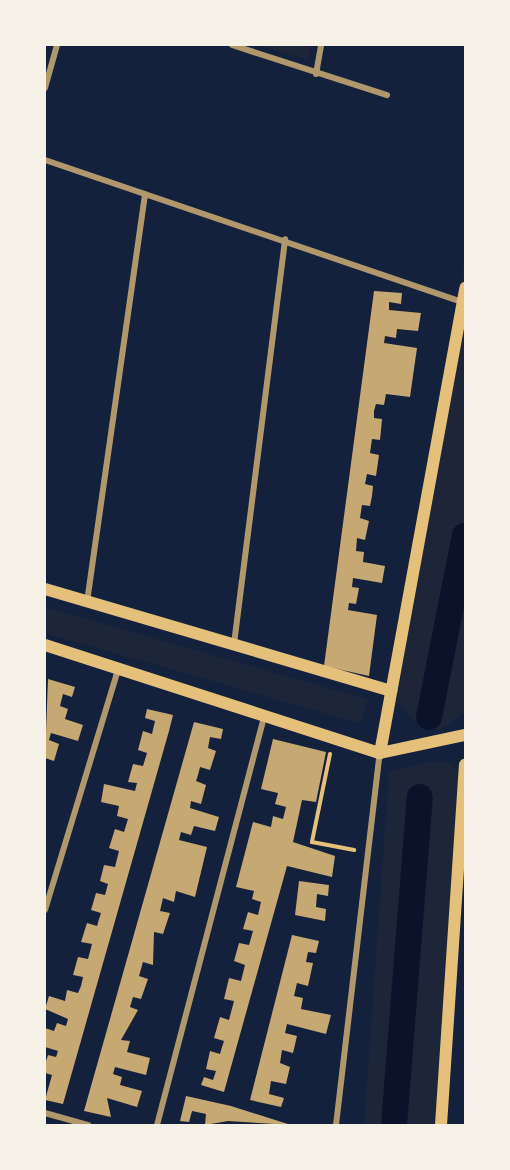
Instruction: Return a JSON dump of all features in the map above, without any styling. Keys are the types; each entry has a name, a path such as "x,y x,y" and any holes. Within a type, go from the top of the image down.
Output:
{"main road":[{"path":"380,753 465,288"},
{"path":"45,590 233,648 391,691"},
{"path":"45,645 380,753 465,735"},
{"path":"441,1125 465,765"}],"street":[{"path":"45,88 57,45"},
{"path":"232,45 316,74 387,95"},
{"path":"316,74 321,45"},
{"path":"45,160 285,239 463,302"},
{"path":"87,602 145,194"},
{"path":"233,648 285,239"},
{"path":"45,910 118,670"},
{"path":"157,1125 264,717"},
{"path":"336,1125 380,753"},
{"path":"45,1113 88,1125"}],"path":[{"path":"334,739 312,842 368,852"}],"shaded area":[{"path":"257,45 310,45 308,60"},
{"path":"465,256 465,712 441,730 418,724 397,702"},
{"path":"45,607 368,700 361,724 45,633"},
{"path":"433,761 452,763 461,781 440,1125 364,1125 389,772"}],"building":[{"path":"374,291 402,293 401,304 389,302 389,310 421,313 418,331 397,329 396,338 385,336 384,343 417,348 410,397 386,394 384,405 376,404 374,411 374,418 382,419 381,430 380,440 372,439 370,453 379,455 376,476 367,474 365,484 373,486 372,496 370,506 362,505 360,518 369,521 365,540 357,538 356,551 364,552 363,562 385,566 382,583 353,578 352,587 359,588 356,604 349,603 348,610 377,615 369,676 324,666"},
{"path":"48,679 75,687 72,697 63,694 60,706 68,709 65,719 83,725 78,741 51,733 49,740 59,744 54,761 45,758"},
{"path":"147,709 173,715 169,731 63,1104 45,1100 52,1075 45,1073 45,1064 48,1055 56,1057 58,1051 45,1047 45,1028 54,1031 57,1023 66,1026 68,1019 45,1009 49,996 65,1001 67,990 78,993 81,986 83,977 73,975 78,957 88,959 92,944 81,942 87,923 97,926 101,913 91,910 96,893 105,895 108,884 100,881 104,865 115,867 119,851 109,848 115,829 124,832 128,819 117,816 119,806 101,802 104,784 135,791 137,783 128,782 133,764 143,766 147,753 138,750 143,731 152,734 155,721 145,718"},
{"path":"194,722 223,729 221,739 210,737 208,748 216,751 210,770 200,767 196,781 206,785 201,804 191,801 190,808 219,817 215,831 194,826 191,835 181,832 179,840 207,847 195,897 176,891 174,902 163,898 160,911 170,913 163,934 154,932 153,965 143,962 139,976 148,979 141,999 133,997 130,1007 138,1010 121,1040 130,1041 127,1052 150,1058 146,1075 115,1067 113,1074 122,1077 120,1085 142,1091 137,1107 107,1098 111,1117 84,1111"},
{"path":"273,739 326,752 316,802 302,800 293,842 335,856 332,877 287,866 224,1092 201,1085 204,1077 213,1080 216,1071 206,1069 210,1051 220,1054 224,1041 214,1038 220,1017 229,1020 234,1001 224,999 229,978 241,981 245,965 234,961 239,943 249,945 253,931 243,929 248,912 258,915 261,902 252,899 254,891 236,887 253,822 271,827 273,816 283,819 286,807 275,804 278,793 261,789"},
{"path":"299,881 329,885 328,896 317,894 316,907 326,909 325,921 295,915"},
{"path":"292,935 319,941 316,953 308,952 306,962 313,963 308,986 297,983 294,996 303,998 301,1009 331,1015 326,1034 287,1024 285,1033 297,1036 293,1053 282,1050 280,1063 290,1067 286,1084 271,1081 269,1094 284,1098 281,1107 250,1100"},
{"path":"186,1096 231,1106 291,1125 228,1121 205,1125 206,1114 192,1111 189,1122 180,1121"}],"waterway":[{"path":"429,717 465,536"},
{"path":"394,1125 420,797"}]}
